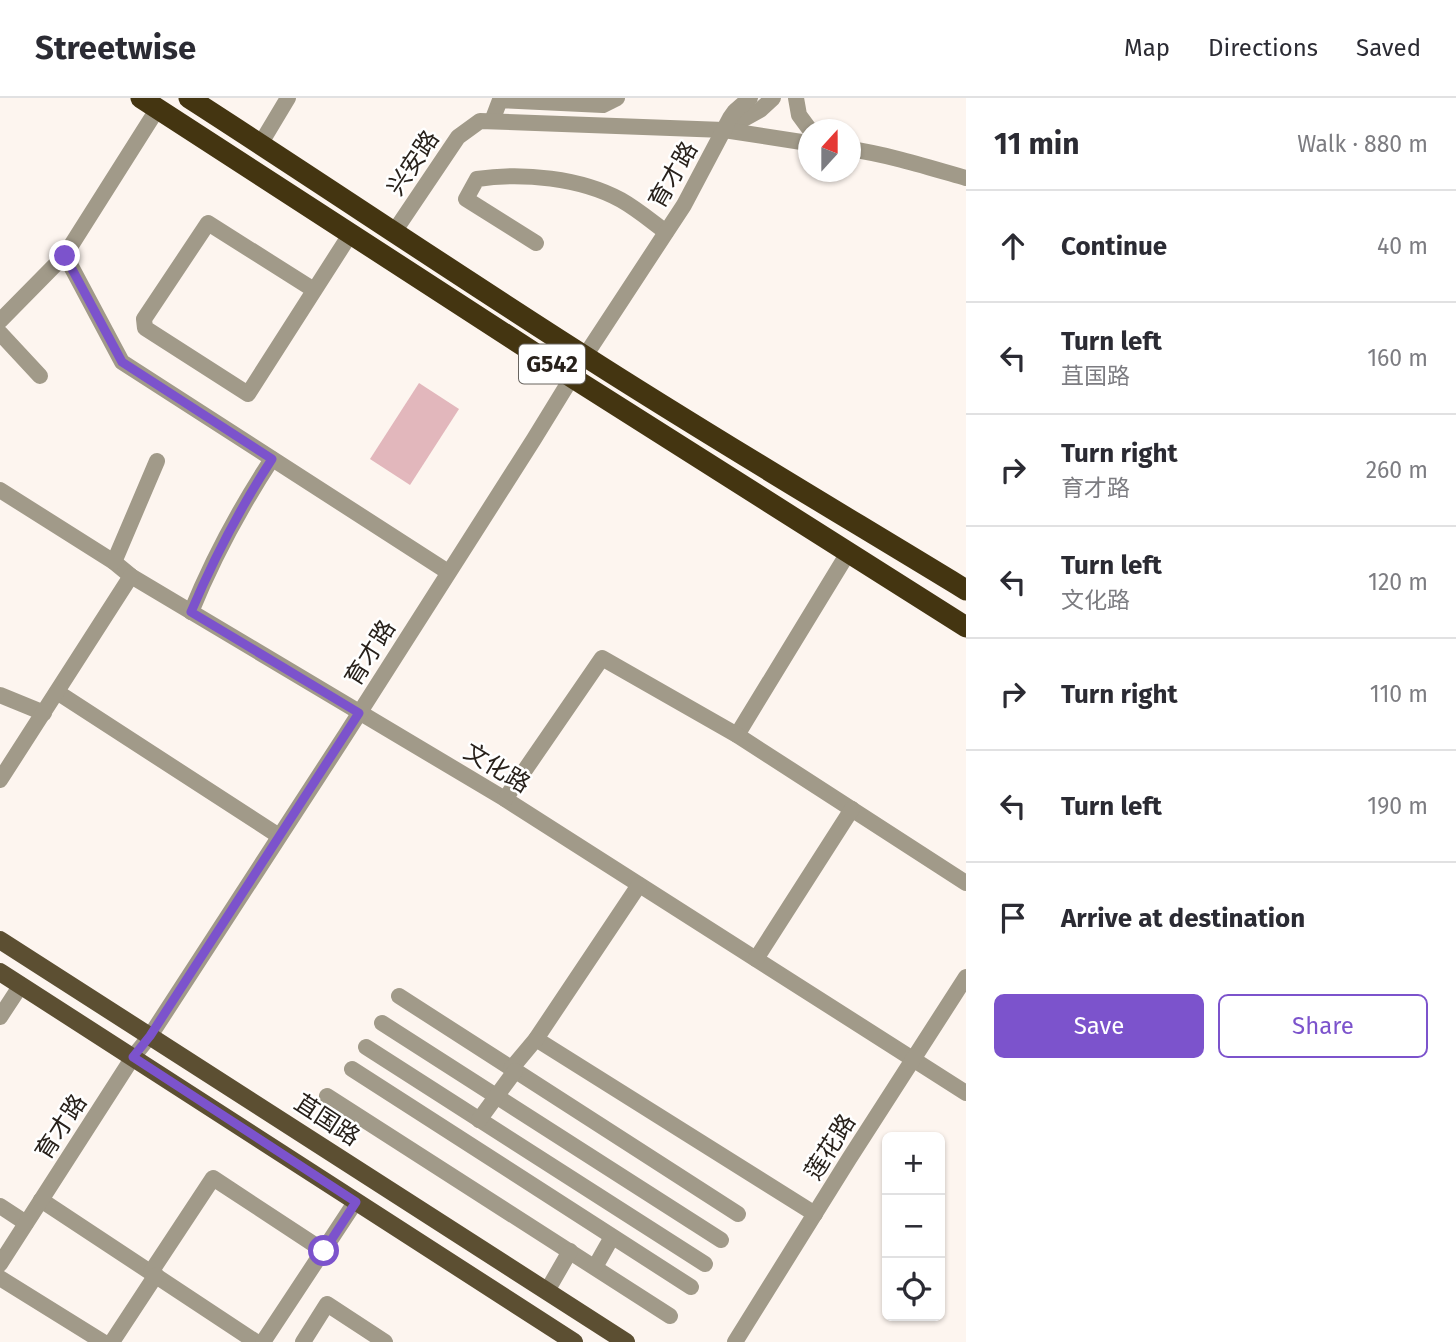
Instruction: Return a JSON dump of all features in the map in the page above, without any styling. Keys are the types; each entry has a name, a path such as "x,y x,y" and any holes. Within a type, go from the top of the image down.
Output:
{"highway":[{"name":"G542","path":"188,98 584,356 966,590"},
{"name":"G542","path":"150,103 604,398 966,627"}],"main road":[{"path":"528,349 541,328"},
{"path":"604,398 618,377"},
{"name":"苴国路","path":"0,940 626,1342"},
{"path":"0,972 574,1342"}],"street":[{"path":"261,144 288,98"},
{"path":"492,121 500,100 603,105 617,98"},
{"name":"育才路","path":"0,1264 359,713 573,378 584,356 684,205 735,111 750,98"},
{"path":"724,130 760,110 773,98"},
{"path":"796,98 802,119"},
{"path":"0,321 65,256 150,103"},
{"name":"兴安路","path":"394,232 458,137 480,121 724,130 798,141"},
{"path":"861,150 966,178"},
{"path":"536,243 466,199 477,178 533,176 580,184 621,200 666,232"},
{"path":"314,290 208,223 144,319 145,328 248,394 351,233"},
{"path":"65,256 122,362 448,572"},
{"path":"0,333 40,376"},
{"path":"191,612 237,515 272,459"},
{"path":"114,562 157,461"},
{"name":"文化路","path":"0,490 114,562 131,576 505,799 966,1093"},
{"path":"737,735 848,553"},
{"path":"0,780 131,576"},
{"path":"505,799 602,658 737,735 966,883"},
{"path":"57,692 279,836"},
{"path":"0,695 44,713"},
{"path":"756,959 852,809"},
{"path":"479,1120 639,885"},
{"name":"莲花路","path":"735,1342 966,977"},
{"path":"0,1017 21,985"},
{"path":"399,996 738,1214"},
{"path":"382,1023 721,1240"},
{"path":"536,1039 815,1214"},
{"path":"366,1047 705,1265"},
{"path":"352,1069 691,1287"},
{"path":"327,1096 670,1316"},
{"path":"111,1342 213,1178 324,1251"},
{"path":"640,1223 655,1198"},
{"path":"588,1221 602,1199"},
{"path":"41,1200 256,1342"},
{"path":"263,1342 356,1202"},
{"path":"0,1206 26,1223"},
{"path":"595,1267 612,1237"},
{"path":"547,1291 570,1251"},
{"path":"0,1278 103,1342"},
{"path":"303,1342 327,1304 385,1342"}],"shaded area":[{"path":"419,383 459,409 410,485 370,459"}],"route":[{"path":"65,256 122,362 272,459 220,547 191,612 359,713 150,1036 133,1057 356,1202 324,1251"}]}
